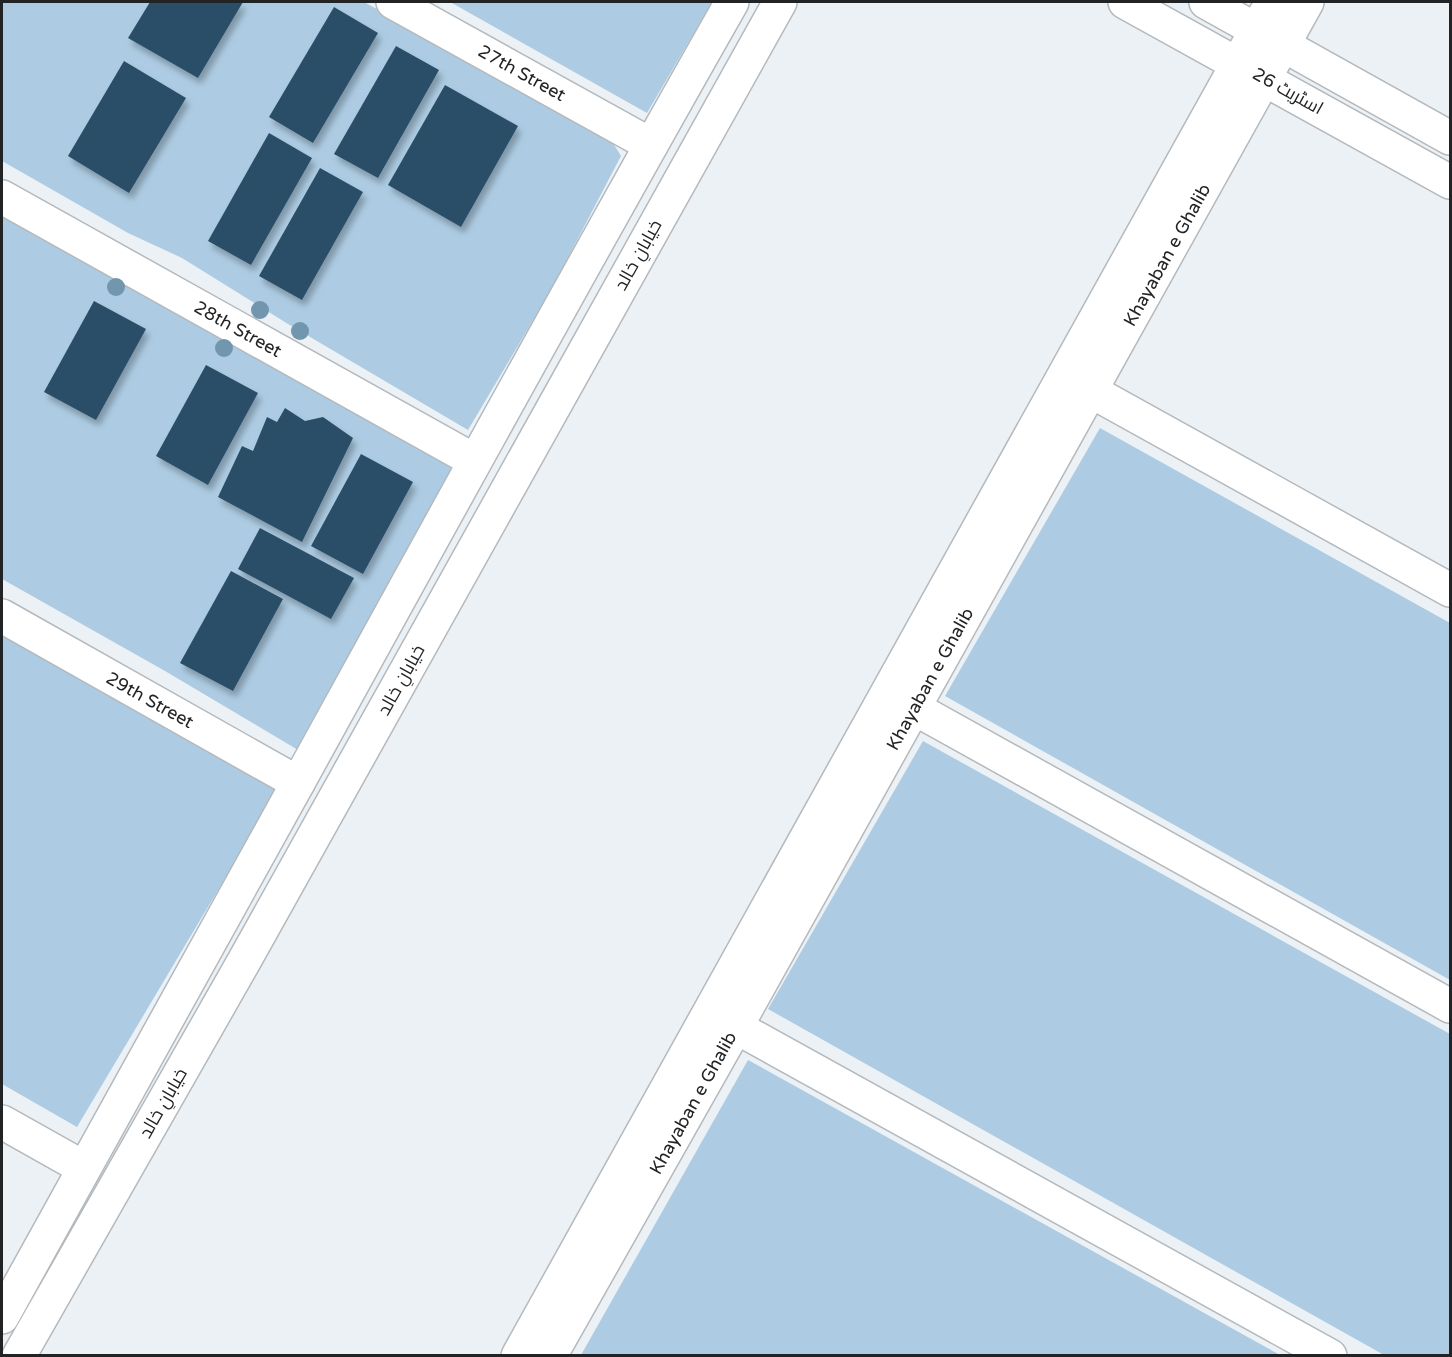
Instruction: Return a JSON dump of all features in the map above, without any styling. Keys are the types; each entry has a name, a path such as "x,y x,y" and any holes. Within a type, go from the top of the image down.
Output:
{"street":[{"name":"27th Street","path":"393,2 651,145"},
{"name":"خیابانِ خالد","path":"2,1317 475,461 732,2"},
{"name":"خیابانِ خالد","path":"19,1356 243,963 780,2"},
{"name":"اسٹریٹ 26","path":"1125,2 1450,182"},
{"path":"1206,2 1450,138"},
{"name":"Khayaban e Ghalib","path":"1270,37 1272,2"},
{"name":"Khayaban e Ghalib","path":"518,1356 1270,37 1307,2"},
{"name":"Khayaban e Ghalib","path":"550,1356 1091,391 1251,71"},
{"name":"28th Street","path":"2,198 475,461"},
{"path":"1091,391 1450,590"},
{"name":"29th Street","path":"2,616 298,783"},
{"path":"914,708 1450,1006"},
{"path":"736,1027 1330,1356"},
{"path":"2,1122 84,1168"}],"shaded area":[{"path":"2,2 364,2 608,135 621,156 551,290 468,430 288,324 182,258 128,233 2,161"},
{"path":"450,2 712,2 647,113"},
{"path":"2,210 458,462 298,750 165,671 2,579"},
{"path":"1100,428 1450,623 1450,980 945,696"},
{"path":"2,630 280,786 77,1127 2,1084"},
{"path":"923,741 1450,1034 1450,1355 1384,1355 768,1009"},
{"path":"748,1060 1280,1355 581,1355"}],"building":[{"path":"150,2 243,2 198,78 128,38"},
{"path":"334,7 378,33 313,143 269,117"},
{"path":"396,46 439,70 378,178 334,154"},
{"path":"124,61 186,98 129,193 68,156"},
{"path":"445,85 518,126 461,227 388,185"},
{"path":"269,133 312,158 251,265 208,241"},
{"path":"320,168 363,192 302,300 259,276"},
{"path":"94,301 146,329 96,420 44,392"},
{"path":"206,365 258,393 208,485 156,456"},
{"path":"285,408 305,421 323,417 353,438 302,542 218,497 242,446 253,451 267,417 277,422"},
{"path":"361,454 413,482 363,574 311,546"},
{"path":"260,528 354,578 331,619 238,569"},
{"path":"231,571 283,599 233,691 180,663"}]}
